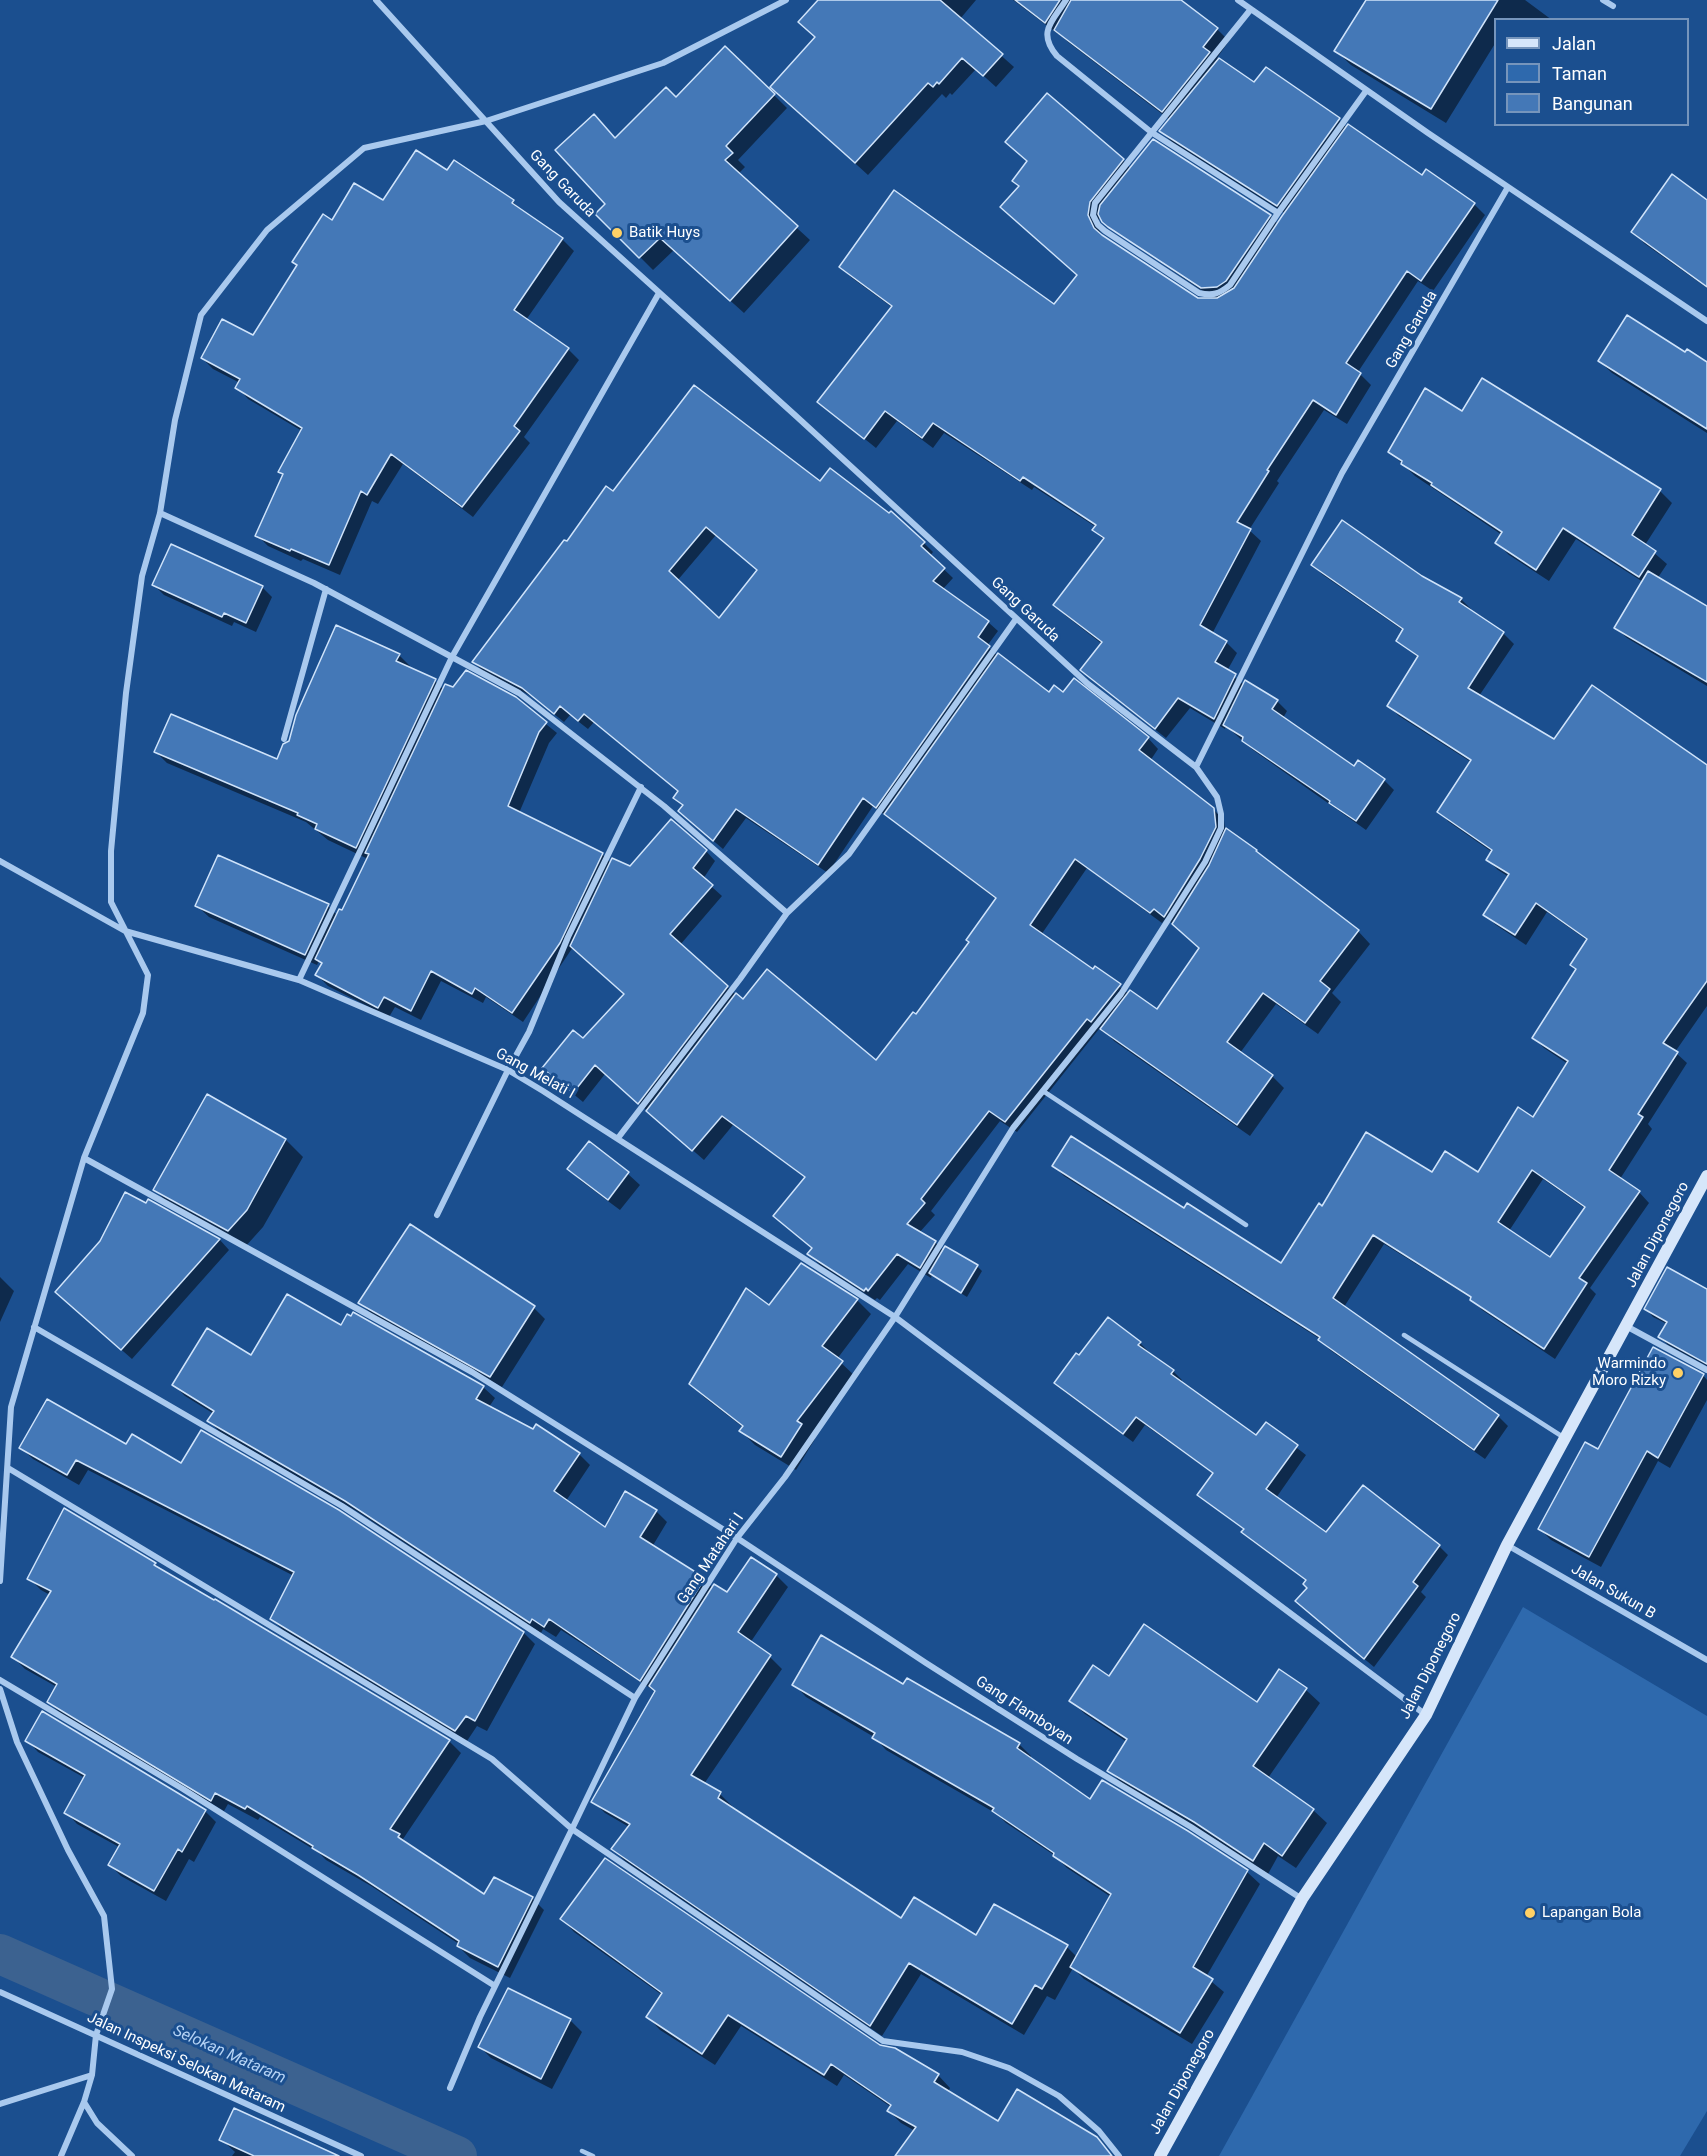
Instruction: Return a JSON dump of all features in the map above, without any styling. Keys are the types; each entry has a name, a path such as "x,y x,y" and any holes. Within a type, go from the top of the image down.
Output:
{"street":[{"name":"Gang Garuda","path":"376,0 559,202 1088,684 1196,767 1342,473 1508,187"},
{"path":"0,1581 11,1407 84,1158 143,1013 148,975 111,902 111,851 126,693 142,576 160,513 175,420 201,315 267,230 364,148 486,121 663,63 786,0"},
{"path":"1066,0 1047,30 1046,37 1049,46 1057,56 1151,132 1278,213"},
{"path":"1238,0 1366,90 1707,321"},
{"path":"1603,0 1613,6"},
{"path":"1251,9 1095,203 1093,215 1098,225 1105,231 1199,293 1212,295 1221,293 1230,285 1278,213 1366,90"},
{"path":"299,980 452,657 659,292"},
{"path":"160,513 326,590 519,693 640,787 787,912"},
{"path":"284,739 326,590"},
{"path":"618,1138 740,979 787,912 849,854 1016,619"},
{"name":"Gang Matahari I","path":"450,2088 495,1986 635,1698 737,1538 785,1477 895,1317 1013,1128 1121,994 1205,862 1221,828 1221,813 1216,797 1196,767"},
{"path":"437,1215 529,1032 568,937 640,787"},
{"name":"Gang Melati I","path":"0,861 125,931 299,980 508,1070 618,1138 895,1317 1426,1715"},
{"name":"Gang Flamboyan","path":"84,1158 472,1372 737,1538 936,1670 1077,1759 1191,1827 1302,1899"},
{"name":"Jalan Diponegoro","path":"1160,2156 1302,1899 1426,1715 1507,1545 1707,1176"},
{"path":"1626,1326 1707,1370"},
{"path":"34,1327 342,1506 635,1698"},
{"path":"8,1468 492,1759 572,1829 883,2041 962,2052 1009,2068 1059,2096 1099,2131 1119,2156"},
{"name":"Jalan Sukun B","path":"1507,1545 1707,1660"},
{"path":"0,1680 183,1789 495,1986"},
{"path":"0,1689 17,1742 68,1850 104,1916 112,1989 96,2035 92,2075 84,2102 61,2156"},
{"name":"Jalan Inspeksi Selokan Mataram","path":"0,1992 361,2156"},
{"path":"0,2104 92,2075"},
{"path":"84,2102 97,2123 132,2156"}],"lane":[{"path":"1043,1091 1246,1225"},
{"path":"1404,1335 1565,1438"},
{"path":"582,2151 593,2156"}],"green space":[{"name":"Lapangan Bola","path":"1523,1607 1707,1716 1707,2111 1680,2156 1219,2156"}],"building":[{"path":"818,0 940,0 1003,54 983,76 962,58 939,84 937,82 933,87 928,83 855,163 770,87 815,37 798,22"},
{"path":"1015,0 1060,0 1045,23"},
{"path":"1071,0 1181,0 1218,28 1203,47 1210,52 1162,112 1054,30"},
{"path":"1366,0 1498,0 1431,109 1334,51"},
{"path":"725,46 775,94 726,146 733,153 725,160 798,226 730,301 660,238 639,258 595,214 605,204 555,150 594,114 615,138 666,87 676,97"},
{"path":"1219,58 1254,82 1266,67 1340,118 1277,206 1159,131"},
{"path":"1047,93 1124,159 1090,202 1088,215 1094,228 1198,298 1217,298 1234,288 1348,124 1422,175 1426,169 1475,203 1421,281 1407,271 1346,363 1361,373 1336,415 1313,400 1267,470 1269,471 1237,522 1251,529 1200,625 1227,641 1215,662 1236,674 1214,719 1178,698 1155,729 1080,670 1102,642 1053,605 1104,538 1092,530 1096,525 1023,477 1020,481 933,423 922,438 885,411 864,439 817,402 892,306 839,267 894,190 1054,304 1077,275 1000,207 1019,186 1012,181 1027,161 1005,142"},
{"path":"1153,139 1271,215 1226,281 1217,287 1201,288 1108,227 1098,214 1100,205"},
{"path":"416,150 447,170 454,160 514,200 512,203 563,238 514,310 569,348 514,426 520,431 462,507 391,454 367,495 361,491 329,565 255,536 283,474 278,472 302,428 235,388 240,379 201,358 222,319 253,335 297,265 292,262 323,214 332,220 354,183 383,200"},
{"path":"1672,174 1707,200 1707,287 1631,232"},
{"path":"1627,315 1685,352 1687,349 1707,362 1707,429 1598,361"},
{"path":"1482,378 1661,489 1632,535 1656,551 1639,577 1563,528 1536,570 1495,543 1502,532 1401,464 1402,461 1388,452 1425,388 1462,411"},
{"path":"694,385 820,481 830,468 889,513 891,511 925,542 921,546 945,568 933,581 989,621 978,637 990,646 876,808 863,798 818,865 736,809 713,841 678,811 683,805 673,798 678,791 584,714 578,721 560,706 554,714 522,688 472,662 564,540 567,541 606,486 613,491","holes":["706,527 757,570 719,618 669,571"]},
{"path":"1342,520 1422,576 1462,598 1459,602 1504,632 1468,688 1554,739 1592,685 1707,765 1707,981 1663,1043 1678,1052 1638,1114 1643,1117 1609,1170 1640,1191 1579,1278 1587,1283 1544,1349 1470,1300 1471,1297 1373,1235 1333,1298 1499,1415 1474,1450 1318,1340 1320,1337 1052,1166 1071,1136 1184,1208 1187,1203 1281,1263 1319,1203 1322,1206 1366,1132 1432,1172 1445,1151 1478,1172 1518,1107 1533,1117 1568,1061 1532,1038 1576,969 1570,965 1587,939 1536,903 1515,935 1483,915 1509,874 1486,860 1492,850 1437,812 1471,760 1387,706 1418,656 1396,641 1403,629 1311,565","holes":["1532,1170 1585,1207 1550,1257 1498,1222"]},
{"path":"171,544 263,586 246,623 224,613 222,617 152,585"},
{"path":"1648,571 1707,606 1707,682 1614,628"},
{"path":"336,625 400,654 396,661 436,679 356,848 315,829 317,824 297,815 298,813 154,752 171,714 277,759 283,744 289,741 296,715"},
{"path":"998,653 1049,692 1054,685 1063,692 1074,678 1149,737 1139,750 1214,808 1216,827 1200,859 1164,917 1154,909 1150,913 1075,859 1030,925 1093,969 1095,966 1121,984 1091,1022 1087,1019 1005,1122 989,1111 921,1199 925,1203 907,1224 936,1241 920,1268 897,1254 868,1291 866,1288 864,1291 807,1254 812,1248 773,1216 805,1177 722,1116 692,1151 646,1111 736,993 743,999 767,969 876,1060 913,1012 916,1014 969,942 966,940 996,898 884,814"},
{"path":"466,670 516,697 547,722 539,732 508,806 603,853 560,943 512,1013 475,988 472,994 431,971 411,1011 384,997 378,1008 315,975 322,963 315,959 369,854 365,853 445,684 453,687"},
{"path":"1245,680 1278,700 1272,709 1354,766 1358,760 1385,779 1356,821 1242,741 1243,737 1223,725"},
{"path":"671,819 707,850 693,868 713,885 670,934 728,986 638,1104 595,1065 573,1093 542,1068 573,1030 583,1038 624,994 570,946 612,858 630,866"},
{"path":"1226,828 1359,930 1320,981 1330,989 1305,1023 1263,993 1227,1042 1273,1075 1237,1125 1100,1029 1130,990 1157,1009 1199,948 1172,924 1209,865"},
{"path":"218,855 329,904 305,955 195,906"},
{"path":"207,1094 286,1139 247,1210 228,1231 153,1190"},
{"path":"589,1141 629,1172 608,1200 567,1169"},
{"path":"125,1192 146,1203 148,1199 220,1239 121,1350 55,1292 100,1241"},
{"path":"410,1224 535,1306 490,1377 358,1303"},
{"path":"945,1246 978,1265 961,1293 929,1273"},
{"path":"801,1263 858,1299 822,1346 843,1361 797,1421 802,1424 781,1457 739,1431 743,1426 689,1384 746,1288 769,1305"},
{"path":"1667,1267 1707,1289 1707,1364 1658,1337 1667,1322 1644,1309"},
{"path":"287,1294 341,1325 347,1314 351,1316 353,1312 484,1386 476,1399 533,1429 536,1424 580,1453 554,1491 605,1527 625,1491 657,1510 640,1537 705,1578 640,1681 549,1619 544,1627 532,1619 530,1623 345,1501 207,1421 214,1411 172,1385 207,1328 251,1355"},
{"path":"1108,1317 1141,1342 1138,1345 1174,1370 1171,1374 1256,1435 1266,1422 1298,1445 1266,1489 1326,1532 1363,1485 1440,1545 1413,1582 1418,1586 1364,1659 1295,1601 1307,1588 1303,1584 1306,1580 1241,1532 1244,1529 1197,1495 1213,1473 1136,1417 1123,1434 1054,1383 1076,1353 1079,1355"},
{"path":"1653,1347 1704,1374 1658,1458 1647,1451 1589,1557 1538,1529 1585,1442 1598,1449"},
{"path":"47,1399 126,1444 132,1434 181,1463 201,1430 339,1510 524,1632 475,1721 466,1716 455,1731 270,1619 294,1572 76,1460 67,1475 19,1448"},
{"path":"64,1508 156,1563 154,1565 450,1740 390,1829 400,1834 398,1837 484,1894 494,1877 533,1897 498,1967 457,1946 459,1941 247,1806 245,1809 215,1793 211,1801 47,1702 57,1684 11,1657 51,1591 27,1579"},
{"path":"751,1557 777,1574 738,1632 771,1655 691,1775 721,1792 718,1798 901,1918 914,1897 976,1935 994,1904 1068,1945 1042,1989 1035,1985 1012,2024 909,1963 870,2026 611,1849 630,1824 591,1802 655,1691 649,1686 714,1584 727,1592"},
{"path":"1144,1624 1257,1702 1279,1669 1307,1688 1253,1766 1314,1809 1282,1856 1264,1843 1253,1861 1194,1822 1107,1771 1127,1739 1069,1701 1093,1665 1109,1676"},
{"path":"821,1635 903,1684 907,1678 1020,1743 1017,1748 1090,1799 1102,1780 1248,1870 1193,1967 1213,1979 1180,2033 1070,1967 1111,1894 1053,1856 1054,1853 992,1811 994,1808 872,1738 875,1733 792,1685"},
{"path":"42,1711 206,1810 182,1852 178,1849 154,1891 108,1865 120,1844 64,1813 85,1775 25,1741"},
{"path":"605,1858 880,2045 895,2048 939,2074 934,2082 998,2121 1017,2089 1097,2137 1112,2156 895,2156 916,2127 887,2111 891,2105 831,2064 824,2075 728,2015 702,2054 646,2017 662,1993 560,1919"},
{"path":"508,1988 571,2019 541,2079 478,2047"},
{"path":"234,2108 339,2156 254,2156 219,2140"}],"waterway":[{"name":"Selokan Mataram","path":"0,1954 457,2156"}],"place":[{"name":"Batik Huys","path":"617,233"},
{"name":"Warmindo Moro Rizky","path":"1678,1373"},
{"name":"Lapangan Bola","path":"1530,1913"}]}
